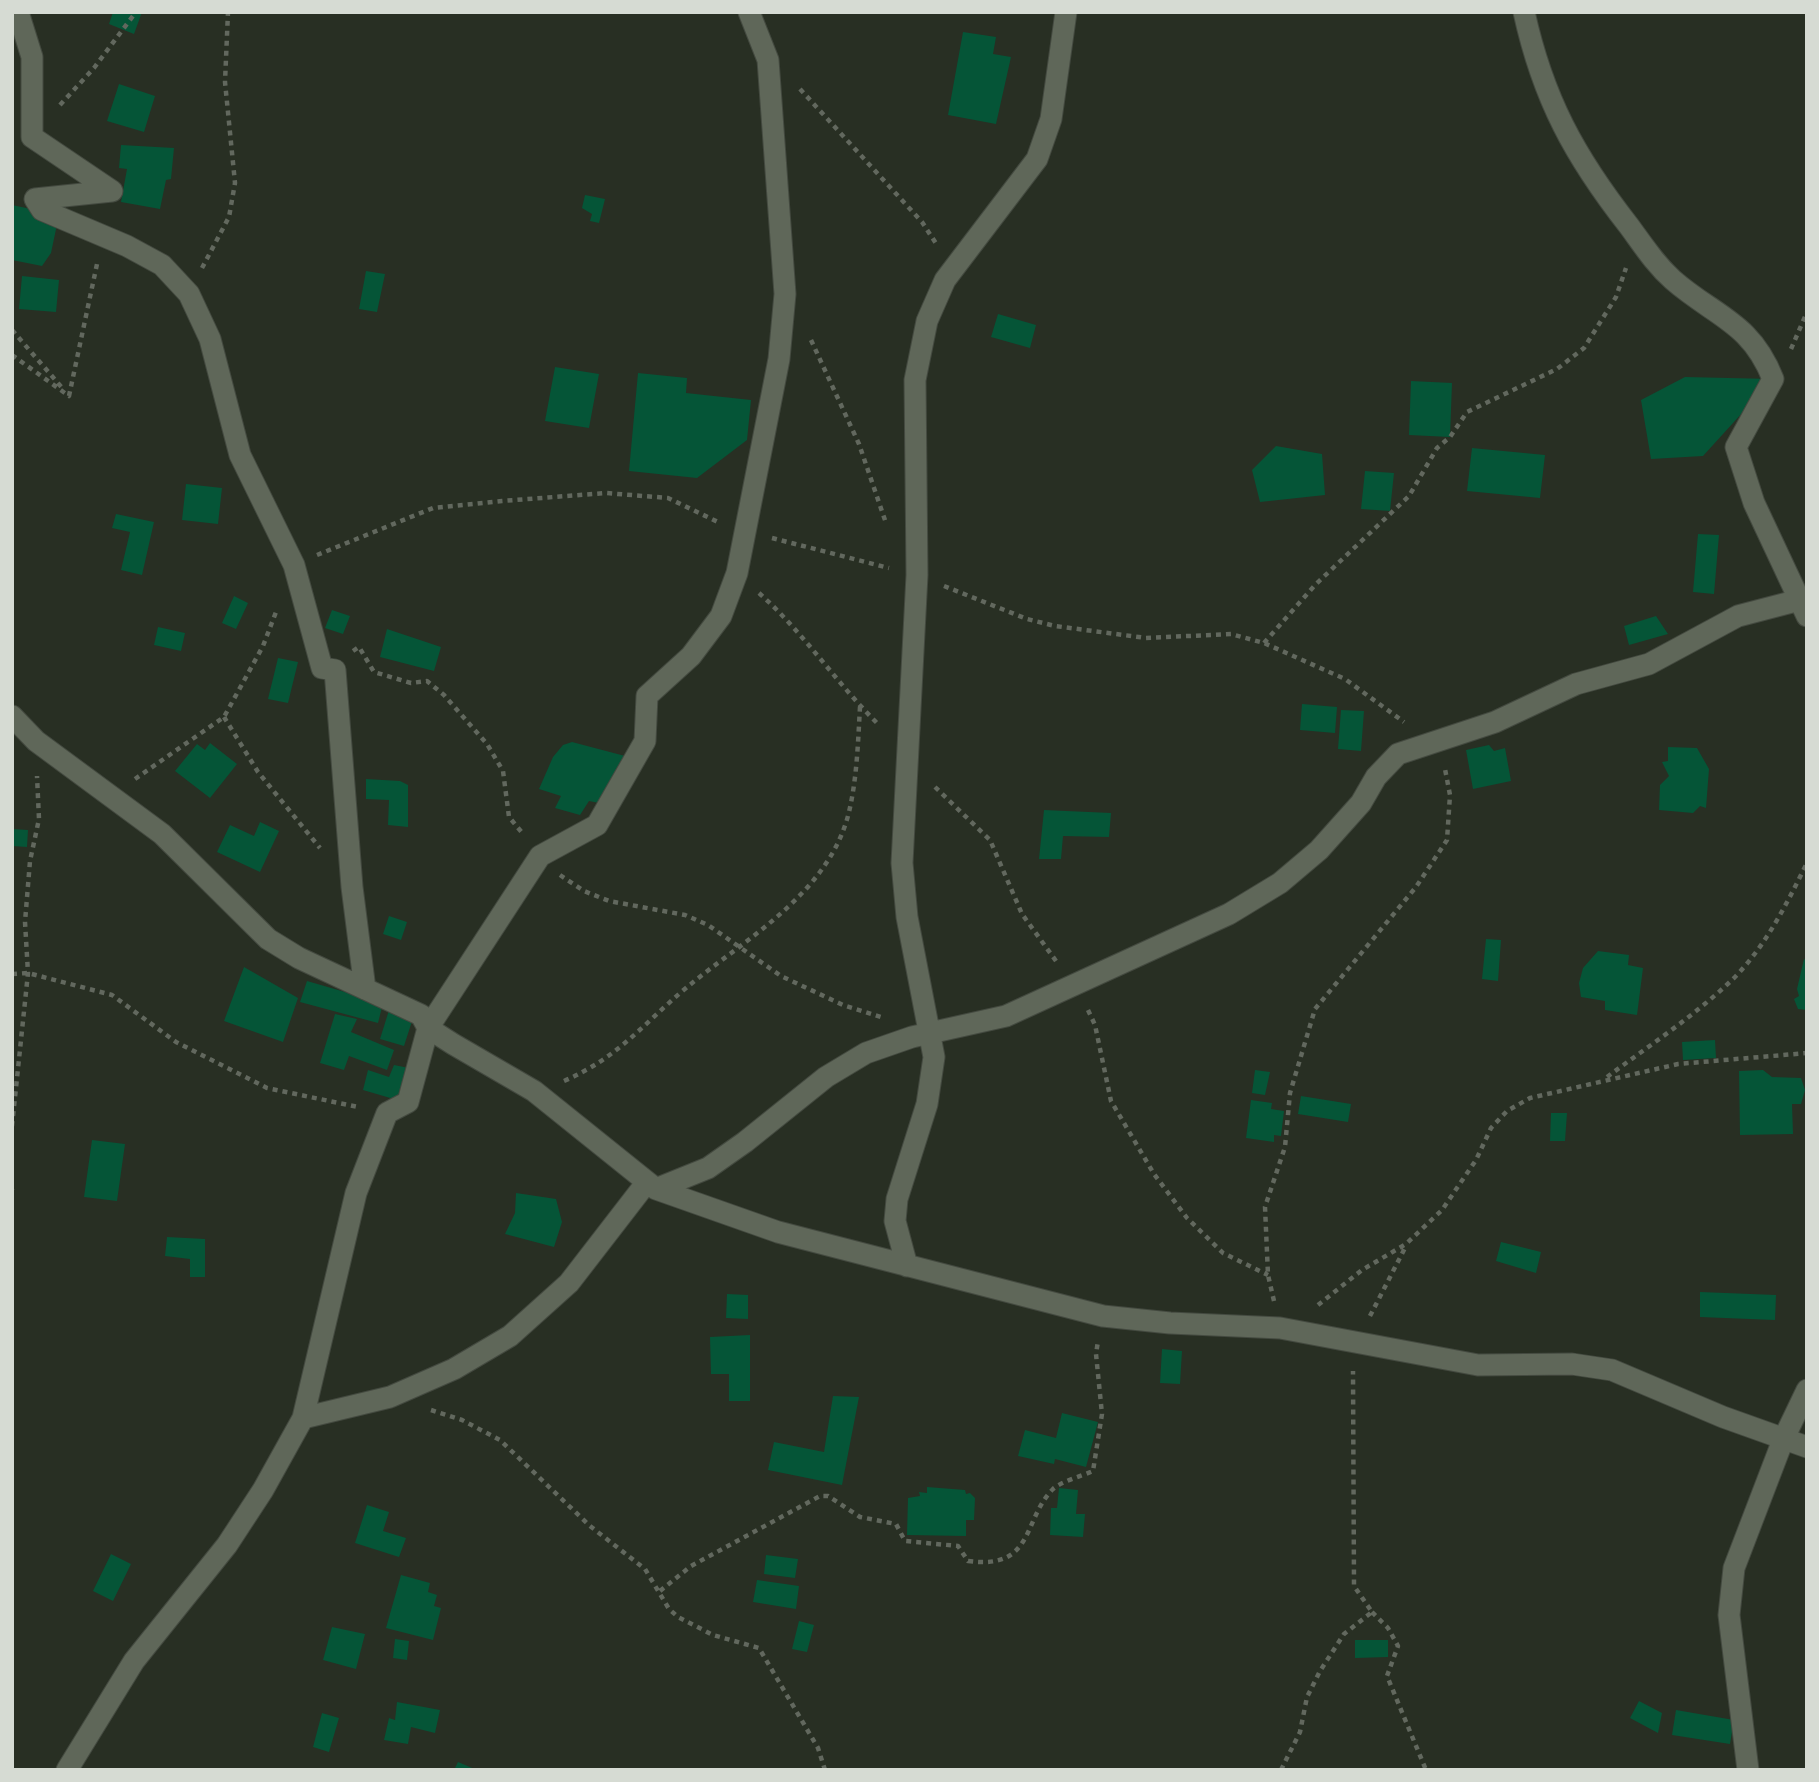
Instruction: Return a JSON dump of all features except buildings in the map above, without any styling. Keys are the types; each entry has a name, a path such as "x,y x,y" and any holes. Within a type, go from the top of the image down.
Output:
{"street":[{"path":"18,12 32,57 32,137 112,191 35,199 42,210 127,246 162,265 189,294 210,339 240,455 294,565 322,668 335,670 352,887 365,989"},
{"path":"67,1770 134,1661 227,1545 264,1490 303,1418 356,1193 387,1112 408,1102 428,1028 540,856 597,825 645,741 647,696 691,656 721,616 737,573 779,359 785,294 768,60 749,12"},
{"path":"907,1266 895,1221 896,1210 903,1174 933,1079 921,1035 902,863 917,575 915,380 927,321 945,280 1037,159 1051,119 1066,12"},
{"path":"303,1418 390,1397 454,1369 510,1336 569,1283 651,1186 708,1168 826,1077 866,1053 921,1035 1006,1016 1229,914 1280,883 1319,850 1361,803 1376,777 1398,754 1495,722 1576,684 1649,664 1738,616 1804,605 1754,503 1736,447 1773,379 1766,360 1739,325 1674,281 1647,254 1590,175 1555,115 1531,46 1524,12"},
{"path":"12,716 36,741 162,834 268,939 299,958 421,1015 428,1028 534,1091 651,1186 791,1236 1103,1316 1170,1323 1280,1328 1359,1341 1428,1358 1478,1365 1572,1364 1612,1370 1783,1440 1807,1447"},
{"path":"1748,1770 1729,1615 1734,1568 1783,1440 1807,1390"}],"path":[{"path":"32,137 94,68 136,12"},
{"path":"189,294 229,217 235,183 225,82 228,12"},
{"path":"768,60 805,94 922,222 942,253 945,280"},
{"path":"1264,643 1315,585 1409,496 1437,448 1467,412 1557,369 1584,348 1616,297 1635,234"},
{"path":"69,396 98,260"},
{"path":"12,330 69,396"},
{"path":"810,338 859,444 887,527"},
{"path":"12,355 69,396"},
{"path":"111,796 224,717 263,646 294,565 433,508 606,493 668,498 710,519 745,531 917,575 1027,619 1055,626 1146,638 1231,635 1264,643 1345,679 1396,718 1439,740 1450,795 1447,840 1416,887 1315,1009 1290,1093 1285,1147 1265,1207 1268,1275 1280,1328 1316,1307 1362,1270 1406,1244 1441,1210 1476,1160 1491,1128 1507,1111 1530,1098 1603,1079 1678,1064 1807,1054"},
{"path":"737,573 791,621 860,707 907,753 943,796 990,840 1023,914 1075,985 1095,1025 1111,1101 1154,1174 1187,1218 1223,1253 1268,1275"},
{"path":"322,668 359,647 374,672 411,682 427,681 444,695 492,753 503,771 509,817 540,856 584,891 609,901 685,915 708,925 781,976 843,1005 890,1019 921,1035"},
{"path":"534,1091 597,1066 809,888 832,853 849,814 856,767 860,707"},
{"path":"224,717 258,772 352,887"},
{"path":"12,1126 27,973 25,922 30,862 39,819 36,741"},
{"path":"1603,1079 1682,1023 1736,976 1781,915 1807,863"},
{"path":"12,974 27,973 112,995 176,1042 267,1088 387,1112"},
{"path":"1406,1244 1359,1341 1352,1374 1354,1586 1372,1612 1388,1628 1398,1646 1387,1676 1426,1770"},
{"path":"660,1591 691,1566 820,1496 828,1496 867,1519 896,1524 905,1541 958,1546 968,1561 978,1562 1010,1555 1022,1546 1054,1489 1093,1471 1102,1414 1096,1354 1103,1316"},
{"path":"390,1397 462,1420 500,1440 590,1526 645,1569 668,1609 678,1617 713,1634 759,1648 818,1748 825,1770"},
{"path":"1281,1770 1300,1732 1307,1697 1320,1671 1344,1634 1372,1612"}]}
